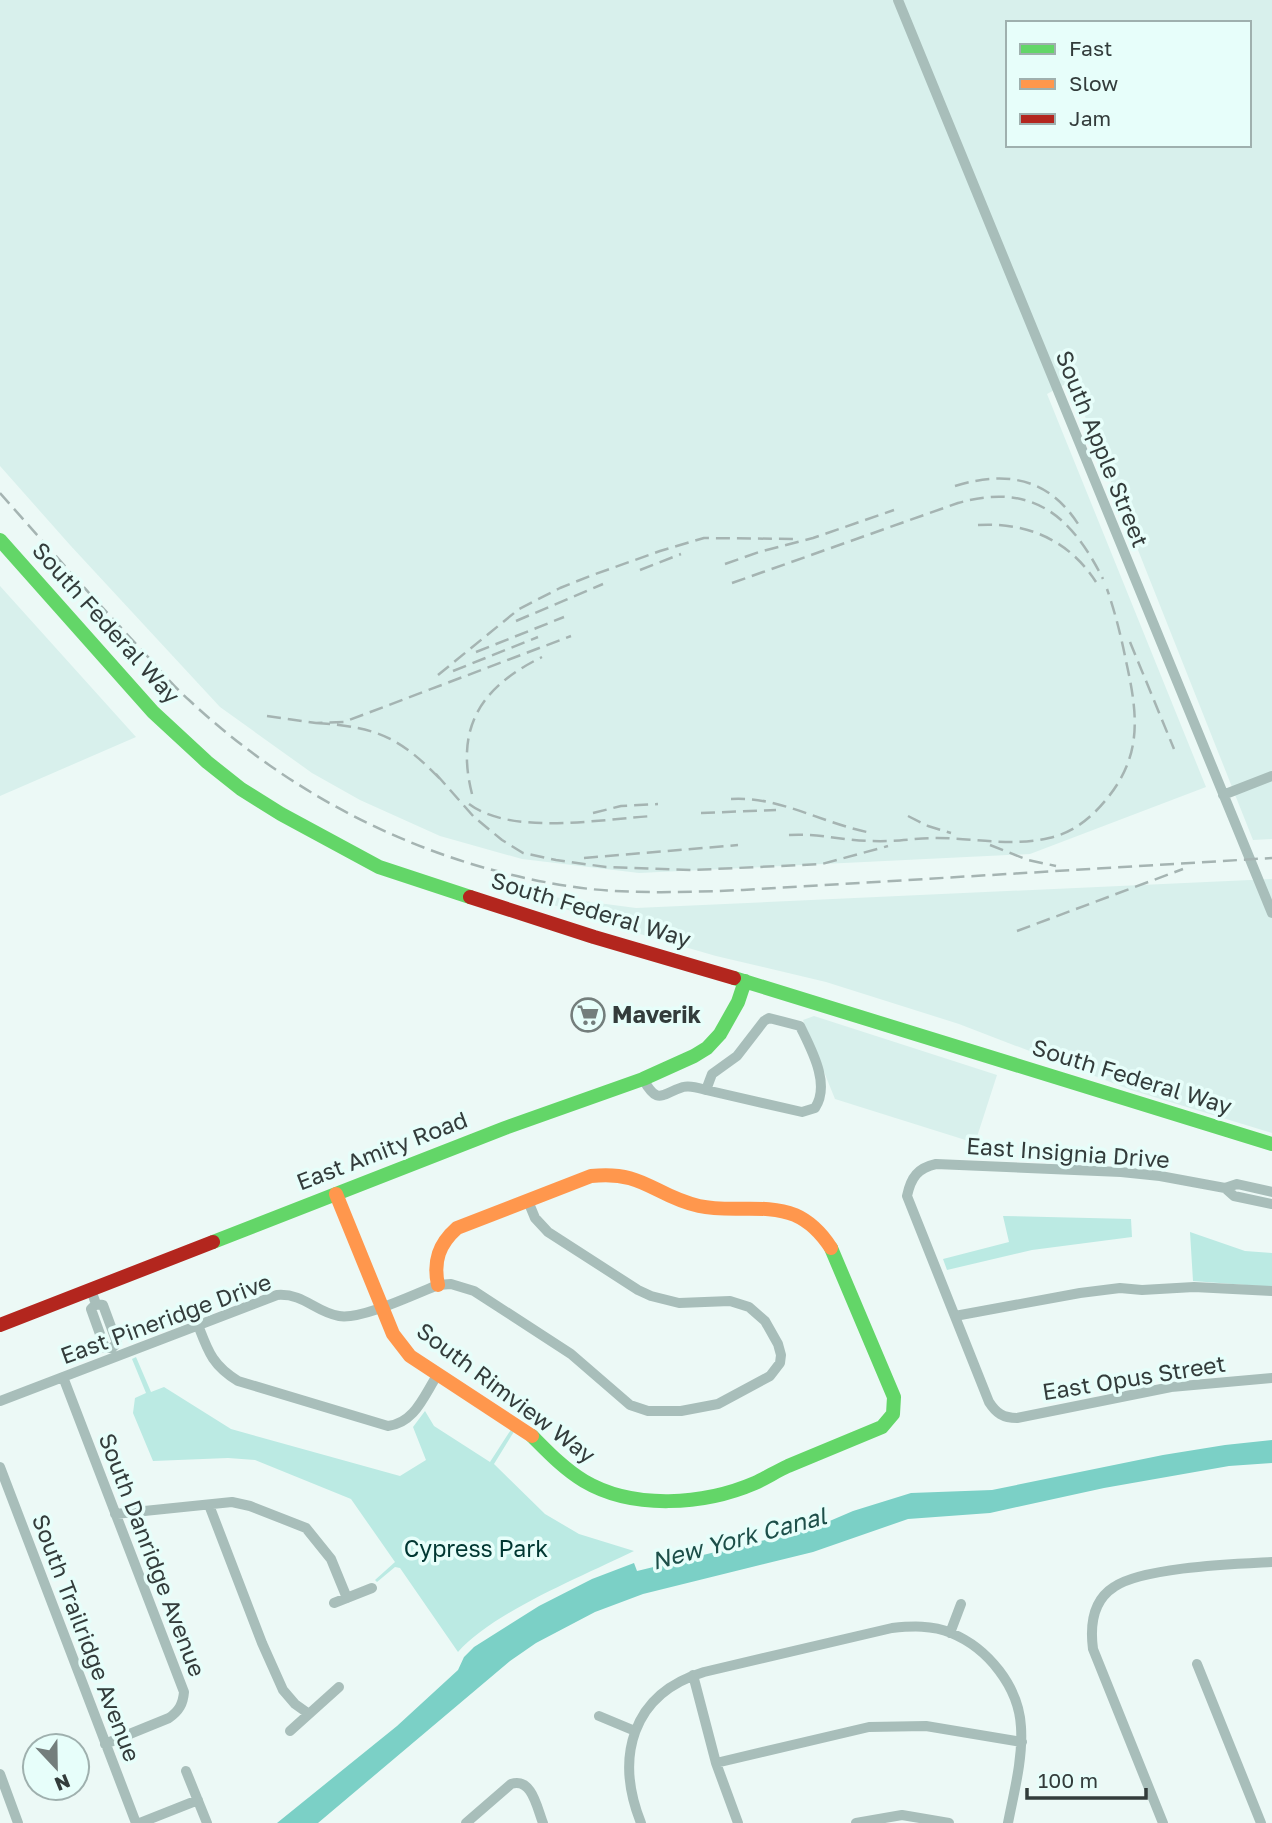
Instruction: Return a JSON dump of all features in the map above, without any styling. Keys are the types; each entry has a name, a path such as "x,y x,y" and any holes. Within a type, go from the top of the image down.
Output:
{"street":[{"name":"South Apple Street","path":"898,0 1272,913"},
{"name":"South Federal Way","path":"0,540 153,712 206,762 241,789 281,814 379,867 594,937 1272,1144"},
{"path":"1223,795 1272,776"},
{"name":"East Amity Road","path":"0,1325 93,1297 336,1194 505,1128 643,1079 707,1048 720,1034 732,1013 745,981"},
{"path":"643,1079 651,1092 658,1096 691,1086 706,1090 802,1112 815,1108 823,1085 800,1026 769,1018 737,1056 712,1074 706,1090"},
{"name":"East Insignia Drive","path":"955,1316 907,1196 912,1178 926,1166 936,1164 1121,1172 1225,1188 1237,1184 1272,1192"},
{"name":"South Rimview Way","path":"336,1194 393,1334 410,1356 526,1430 562,1466 586,1482 612,1493 673,1502 732,1491 882,1427 893,1417 896,1407 894,1397 835,1254 822,1235 806,1221 780,1210 698,1206 676,1198 640,1178 618,1173 591,1176 528,1201"},
{"name":"East Insignia Drive","path":"1225,1188 1234,1196 1272,1204"},
{"path":"438,1285 435,1264 438,1251 446,1238 457,1228 528,1201"},
{"name":"East Pineridge Drive","path":"0,1401 63,1377 114,1352 198,1325 277,1295 296,1296 339,1316 360,1314 438,1285 451,1284 474,1291 571,1354 630,1405 648,1411 681,1411 718,1404 769,1376 780,1363 778,1344 765,1321 748,1307 730,1301 679,1303 651,1296 548,1232 535,1218 528,1201"},
{"path":"955,1316 1121,1288 1142,1290 1194,1287 1272,1291"},
{"path":"93,1297 91,1309 100,1335 105,1348 114,1352"},
{"name":"East Opus Street","path":"955,1316 989,1402 994,1410 1003,1416 1017,1418 1171,1387 1272,1378"},
{"path":"198,1325 218,1367 238,1381 388,1426 400,1425 408,1418 438,1374"},
{"name":"South Danridge Avenue","path":"63,1377 184,1692 184,1699 176,1713 169,1718 105,1744"},
{"name":"South Trailridge Avenue","path":"0,1467 105,1744 138,1823"},
{"path":"115,1514 242,1503 306,1528 331,1559 347,1598"},
{"path":"209,1505 283,1690 295,1704 309,1714"},
{"path":"1163,1823 1093,1649 1092,1619 1098,1604 1113,1587 1132,1578 1176,1570 1272,1562"},
{"path":"334,1603 372,1588"},
{"path":"950,1633 961,1604"},
{"path":"641,1823 630,1787 629,1763 635,1731 645,1712 667,1689 693,1675 913,1625 950,1633 971,1644 988,1658 1006,1681 1018,1706 1022,1742 1008,1823"},
{"path":"1197,1664 1261,1823"},
{"path":"693,1675 716,1763 738,1823"},
{"path":"290,1731 340,1687"},
{"path":"599,1716 635,1731"},
{"path":"716,1763 869,1727 926,1726 1022,1742"},
{"path":"186,1771 207,1823"},
{"path":"0,1773 18,1823"},
{"path":"466,1823 511,1784 522,1783 530,1790 543,1823"},
{"path":"138,1823 198,1800"},
{"path":"856,1823 901,1819 949,1823"}],"shaded area":[{"path":"0,0 1272,0 1272,839 1253,840 1071,381 1047,394 1206,787 1030,854 639,873 522,859 440,836 360,800 312,773 220,707 0,466"},
{"path":"0,586 136,737 0,796"},
{"path":"1272,879 1272,1133 1131,1090 959,1024 826,982 716,956 633,932 515,892 636,908"},
{"path":"814,1016 997,1075 975,1143 835,1099 803,1020"}],"green space":[{"path":"1003,1216 1131,1219 1132,1237 1032,1250 947,1270 943,1259 1009,1242"},
{"path":"1190,1232 1245,1251 1272,1253 1272,1287 1193,1281"},
{"name":"Cypress Park","path":"136,1357 151,1392 164,1387 231,1429 400,1476 426,1460 413,1427 425,1411 434,1426 490,1462 512,1428 515,1430 494,1464 545,1514 579,1534 634,1551 516,1609 474,1637 458,1652 400,1568 395,1567 377,1582 375,1580 395,1562 351,1499 255,1460 228,1458 153,1461 133,1413 135,1398 146,1393 132,1359"}],"water":[{"path":"1272,1440 1272,1463 1229,1466 1104,1488 990,1513 908,1519 813,1552 643,1594 595,1612 536,1643 510,1661 318,1823 277,1823 397,1726 458,1670 464,1657 474,1647 539,1606 592,1579 634,1563 637,1571 811,1529 853,1511 911,1493 992,1490 1163,1455"}],"railway":[{"path":"955,486 992,479 1026,482 1055,498 1080,527"},
{"path":"0,493 169,681 232,737 277,770 374,826 426,848 480,866 534,880 590,889 666,892 743,890 1272,858"},
{"path":"732,583 958,503 1007,497 1028,501 1063,521 1091,556 1103,579"},
{"path":"725,564 894,510"},
{"path":"978,525 1013,527 1045,537 1073,555 1096,582"},
{"path":"438,675 519,609 590,576 704,538 799,539"},
{"path":"640,570 681,554"},
{"path":"516,621 603,584"},
{"path":"789,835 873,841 937,838 1021,842 1057,836 1087,819 1105,801 1126,768 1134,734 1135,717 1130,681 1118,624 1107,589"},
{"path":"476,652 564,617"},
{"path":"267,716 316,723 344,722 571,636"},
{"path":"453,671 538,637"},
{"path":"1130,642 1174,749"},
{"path":"472,794 467,749 478,712 503,682 542,657"},
{"path":"316,723 356,728 386,737 413,754 442,781"},
{"path":"436,774 474,817 502,840 523,853 556,860 606,867 694,870 822,864 888,846"},
{"path":"731,799 749,799 784,806 872,833"},
{"path":"469,804 487,814 532,823 653,816"},
{"path":"593,813 621,806 658,804"},
{"path":"701,813 776,810"},
{"path":"908,816 951,833"},
{"path":"584,858 738,845"},
{"path":"990,845 1028,860 1056,866"},
{"path":"1017,931 1183,869"}],"traffic: fast":[{"path":"0,540 153,712 241,789 379,867 470,897"},
{"path":"734,978 1272,1144"},
{"path":"213,1242 505,1128 643,1079 694,1056 707,1048 720,1034 738,1002 745,981"},
{"path":"532,1436 584,1481 624,1497 669,1501 691,1500 735,1490 882,1427 893,1414 894,1397 831,1248"}],"traffic: slow":[{"path":"438,1285 436,1268 439,1254 446,1240 457,1228 591,1176 609,1175 637,1180 684,1202 699,1206 784,1211 811,1225 831,1248"},
{"path":"336,1194 393,1334 410,1356 532,1436"}],"traffic: jam":[{"path":"470,897 734,978"},
{"path":"0,1325 213,1242"}],"place":[{"name":"Maverik","path":"588,1015"}],"water label":[{"name":"New York Canal","path":"739,1539"}]}
